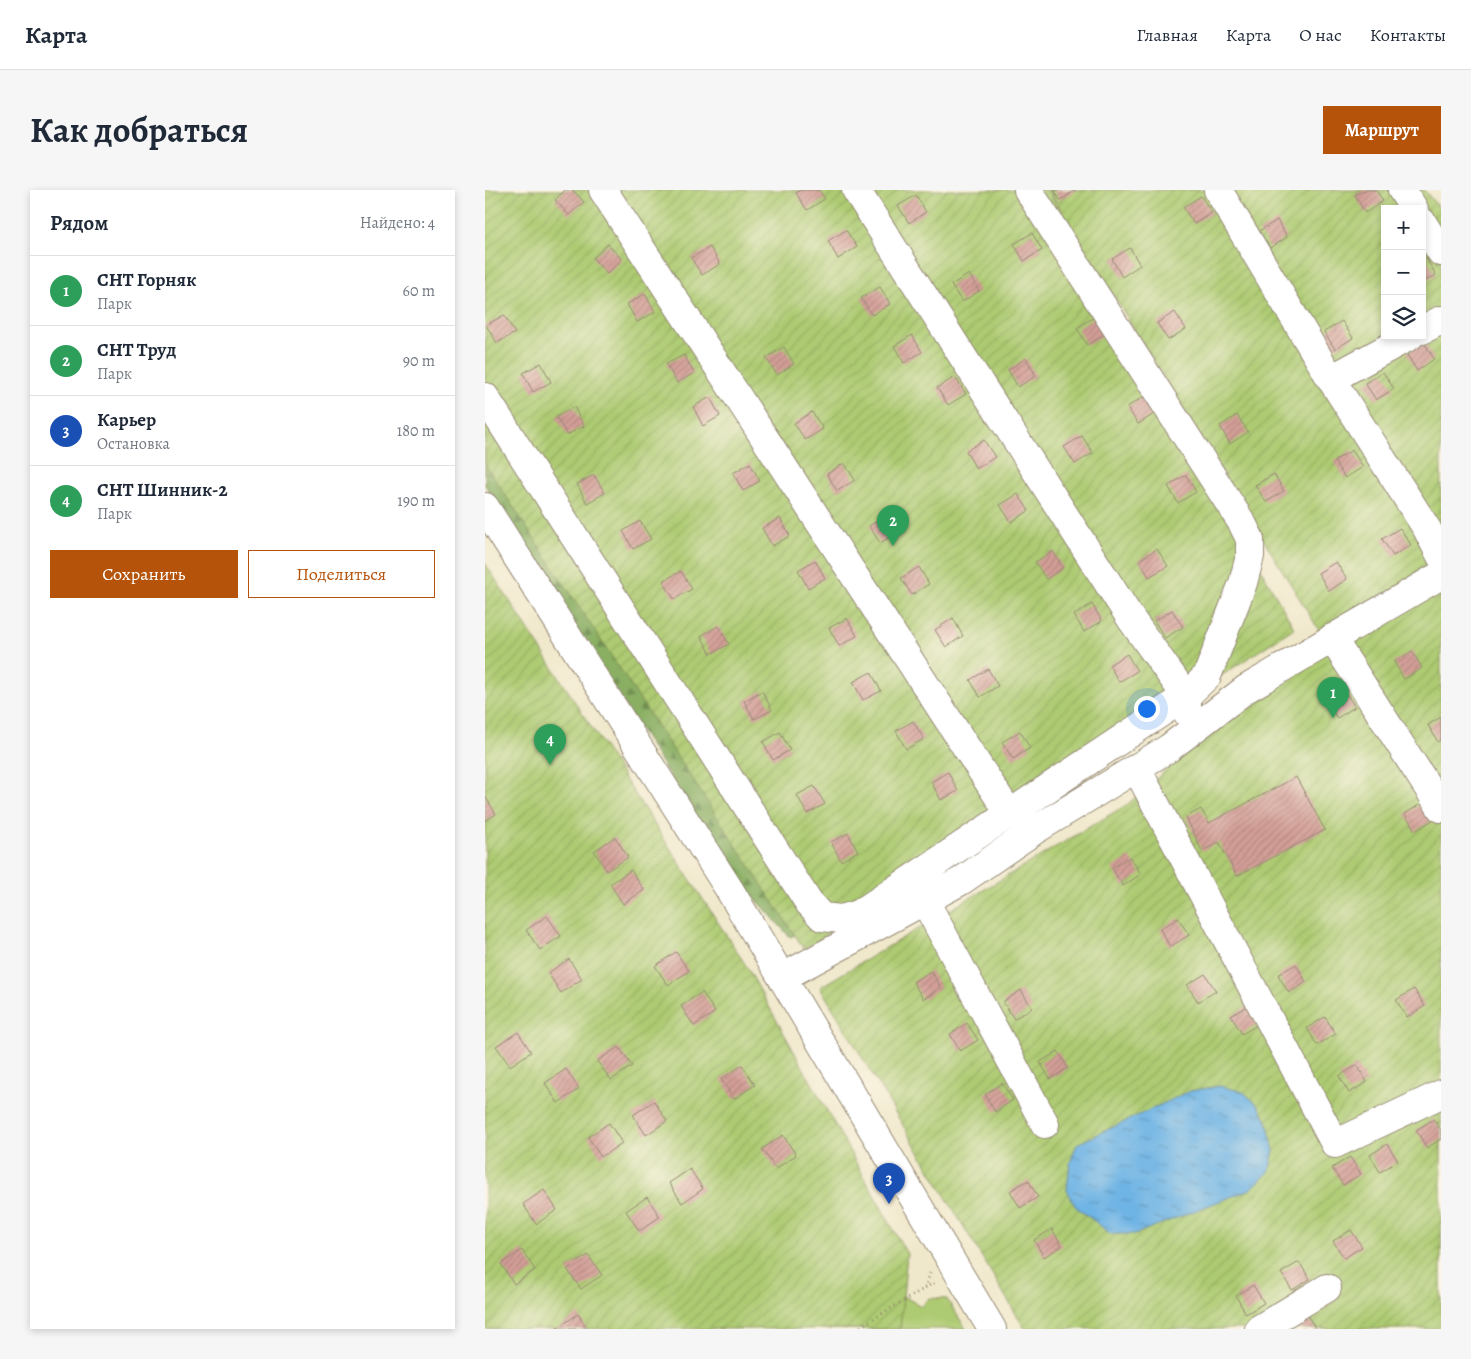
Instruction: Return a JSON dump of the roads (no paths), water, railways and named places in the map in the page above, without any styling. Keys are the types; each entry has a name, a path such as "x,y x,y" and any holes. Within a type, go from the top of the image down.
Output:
{"street":[{"path":"603,190 1009,813"},
{"path":"856,190 1126,611 1186,696 1191,732"},
{"path":"485,397 809,903 822,917 841,919 859,914 1186,696 1207,676 1243,583 1250,556 1249,539 1242,523 1028,190"},
{"path":"1218,190 1331,379 1427,529 1441,556"},
{"path":"1402,190 1411,205"},
{"path":"1426,228 1441,252"},
{"path":"1426,328 1441,320"},
{"path":"1331,379 1403,340"},
{"path":"485,507 783,977 992,1329"},
{"path":"783,977 961,881 1035,830 1137,769 1191,732 1246,689 1441,575"},
{"path":"1332,638 1441,808"},
{"path":"1137,769 1335,1144 1441,1094"},
{"path":"925,901 1045,1124"},
{"path":"1259,1329 1327,1288"}],"water":[{"path":"1220,1086 1243,1092 1258,1105 1267,1121 1274,1151 1269,1172 1251,1189 1135,1234 1111,1234 1075,1206 1067,1189 1070,1163 1077,1144 1190,1091"}],"place":[{"name":"СНТ Труд","path":"893,546"},
{"name":"СНТ Горняк","path":"1333,718"},
{"name":"СНТ Шинник-2","path":"550,765"},
{"name":"Карьер","path":"889,1204"}]}
